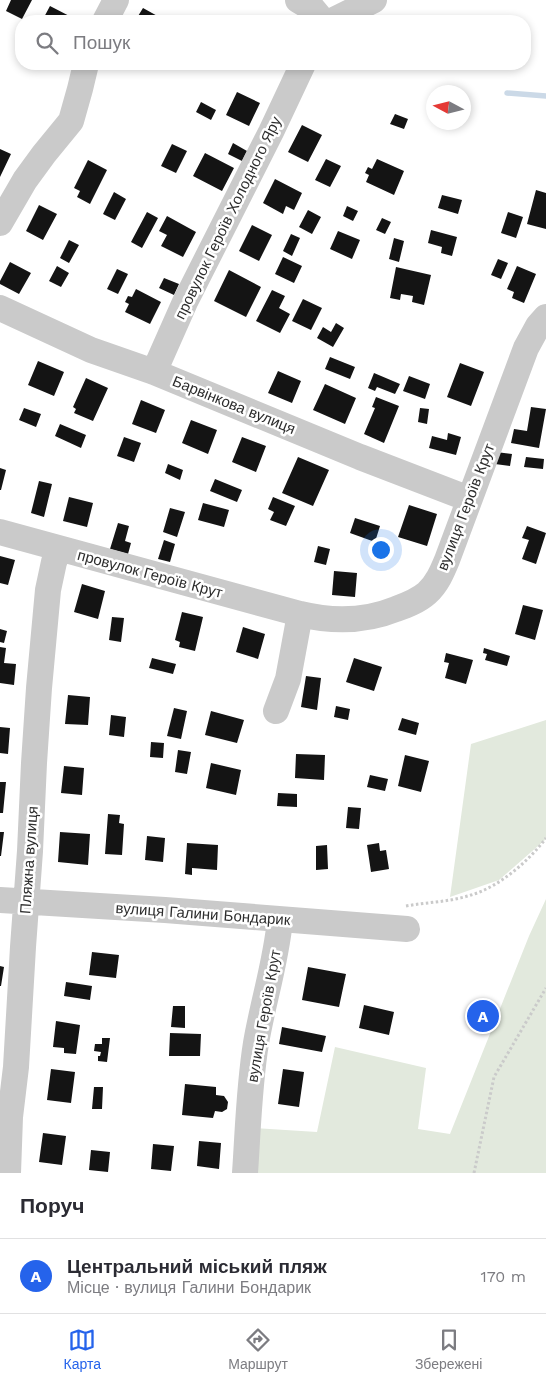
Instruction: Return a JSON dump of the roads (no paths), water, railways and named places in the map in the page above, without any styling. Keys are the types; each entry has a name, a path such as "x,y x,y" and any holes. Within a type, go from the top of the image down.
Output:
{"street":[{"path":"108,15 116,0"},
{"path":"298,0 314,9 318,15"},
{"path":"344,15 374,0"},
{"path":"0,223 25,180 71,121 85,70"},
{"name":"провулок Героїв Холодного Яру","path":"154,372 185,302 300,70"},
{"name":"Барвінкова вулиця","path":"0,308 91,350 154,372 360,458 470,499"},
{"name":"вулиця Героїв Крут","path":"300,614 340,620 361,620 382,615 411,603 427,593 441,574 526,348 538,326 546,317"},
{"name":"провулок Героїв Крут","path":"0,532 300,614"},
{"name":"Пляжна вулиця","path":"8,1173 10,1117 16,1067 42,652 50,576 58,549"},
{"path":"276,711 288,679 300,614"},
{"name":"вулиця Галини Бондарик","path":"0,900 280,920 405,918"},
{"name":"вулиця Героїв Крут","path":"245,1173 253,1066 261,1016 276,953 280,920"}],"waterway":[{"path":"507,93 546,96"}],"place":[{"name":"Центральний міський пляж","path":"483,1016"}]}
